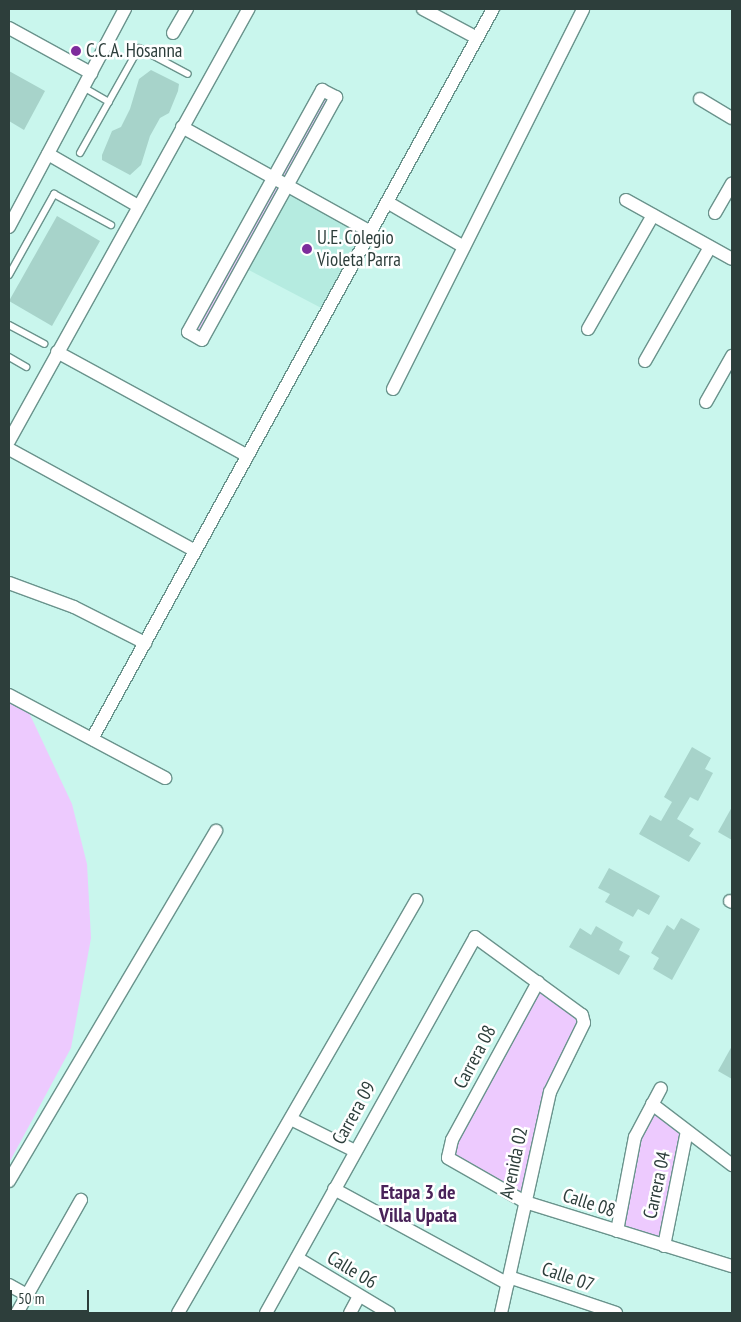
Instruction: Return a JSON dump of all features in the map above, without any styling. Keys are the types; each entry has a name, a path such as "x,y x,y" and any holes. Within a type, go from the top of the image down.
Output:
{"street":[{"path":"9,227 125,9"},
{"path":"173,33 187,9"},
{"path":"9,441 248,9"},
{"path":"423,9 477,38"},
{"path":"92,739 493,9"},
{"path":"393,389 583,9"},
{"path":"9,28 91,73"},
{"path":"322,90 336,97 202,340 188,332 274,178 322,90"},
{"path":"700,99 732,118"},
{"path":"182,127 371,232"},
{"path":"48,154 138,206"},
{"path":"715,213 732,183"},
{"path":"626,200 732,259"},
{"path":"387,202 464,247"},
{"path":"588,329 653,215"},
{"path":"645,362 710,247"},
{"path":"58,352 248,456"},
{"path":"706,402 732,356"},
{"path":"9,449 195,551"},
{"path":"9,583 74,607 145,643"},
{"path":"9,695 165,778"},
{"path":"9,1182 216,831"},
{"path":"178,1313 416,900"},
{"name":"Carrera 09","path":"266,1313 470,940 479,938 538,982"},
{"name":"Avenida 02","path":"502,1313 550,1092 584,1027 582,1015 538,982"},
{"name":"Carrera 08","path":"447,1152 538,982"},
{"path":"616,1231 635,1137 661,1088"},
{"path":"652,1104 732,1165"},
{"path":"291,1119 355,1151"},
{"name":"Carrera 04","path":"664,1246 688,1131"},
{"name":"Calle 08","path":"447,1152 451,1161 525,1202 732,1266"},
{"name":"Calle 07","path":"334,1189 508,1280 616,1313"},
{"path":"17,1313 81,1200"},
{"name":"Calle 06","path":"297,1258 389,1313"},
{"path":"9,1285 27,1295"},
{"path":"350,1313 359,1296"}],"lane":[{"path":"80,153 139,48 188,74"},
{"path":"83,88 109,102"},
{"path":"9,276 54,194 111,224"},
{"path":"9,325 44,344"},
{"path":"9,357 26,367"}],"shaded area":[{"path":"322,90 336,97 202,340 188,333"},
{"name":"U.E. Colegio Violeta Parra","path":"288,185 371,232 327,311 243,267"},
{"path":"9,695 24,702 72,804 87,864 91,938 71,1048 9,1163"},
{"path":"538,982 582,1015 561,1067 525,1202 447,1152"},
{"path":"652,1104 687,1131 664,1246 617,1231 631,1153"}],"building":[{"path":"151,70 179,84 178,91 169,113 160,118 150,136 141,165 130,175 102,160 102,155 112,131 121,127 130,109 139,79"},
{"path":"9,71 45,91 24,130 9,121"},
{"path":"57,216 100,241 52,326 9,301"},
{"path":"692,747 711,758 705,769 713,773 698,801 690,797 677,819 694,829 689,836 701,843 689,862 639,834 650,815 661,821 672,802 664,797"},
{"path":"732,807 732,840 718,832"},
{"path":"609,868 660,896 649,915 638,909 633,917 605,902 610,894 598,888"},
{"path":"681,918 700,929 672,980 653,969 659,958 651,953 667,925 674,930"},
{"path":"596,926 623,942 619,950 630,956 619,975 569,947 580,928 591,935"},
{"path":"732,1046 732,1079 718,1071"}],"place":[{"name":"C.C.A. Hosanna","path":"76,51"},
{"name":"U.E. Colegio Violeta Parra","path":"307,249"}],"district":[{"name":"Etapa 3 de Villa Upata","path":"418,1204"}]}
